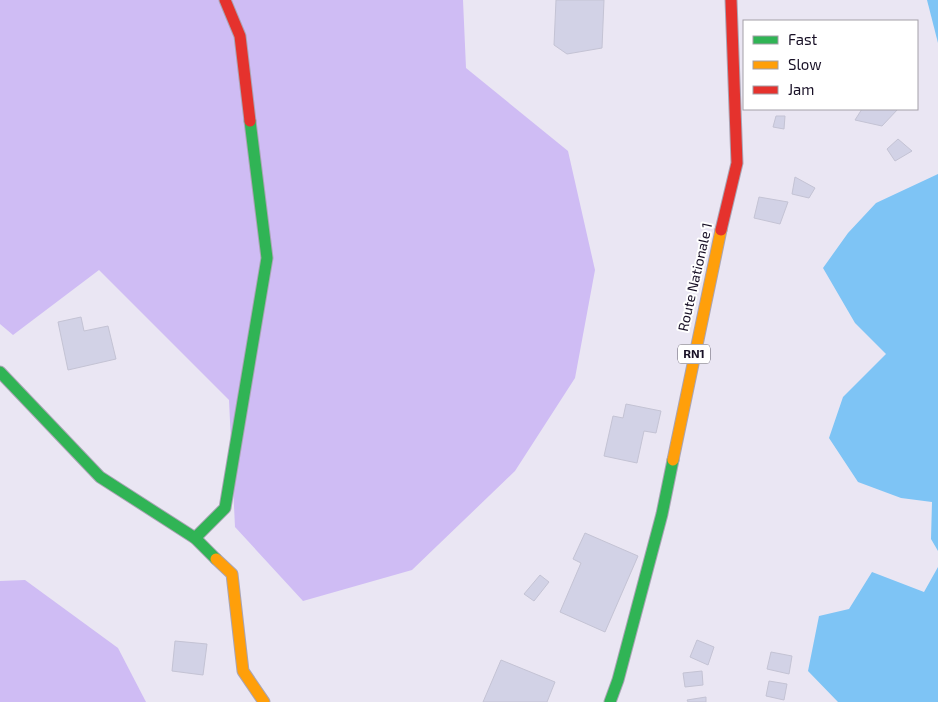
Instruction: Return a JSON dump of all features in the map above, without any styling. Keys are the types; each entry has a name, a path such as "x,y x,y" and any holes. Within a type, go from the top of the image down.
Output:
{"street":[{"path":"195,538 225,508 266,258 240,36 225,0"},
{"name":"Route Nationale 1","path":"610,702 618,680 662,514 694,349 735,175 737,163 731,0"},
{"path":"0,372 100,477 195,538 232,574 243,671 264,702"}],"shaded area":[{"path":"0,0 463,0 466,68 568,151 595,270 575,378 515,471 412,570 303,601 235,527 229,400 99,270 13,335 0,324"},
{"path":"25,580 118,648 146,702 0,702 0,581"}],"water":[{"path":"927,0 938,0 938,43"},
{"path":"938,174 938,551 931,539 932,502 901,498 858,482 829,438 843,397 886,354 855,323 823,268 848,233 876,203"},
{"path":"938,567 938,702 838,702 808,671 819,616 849,609 872,572 924,592"}],"building":[{"path":"556,0 604,0 602,48 567,54 554,45"},
{"path":"861,110 897,110 882,126 855,120"},
{"path":"776,116 785,116 784,129 773,127"},
{"path":"898,139 912,151 895,161 887,149"},
{"path":"795,177 815,188 809,198 792,194"},
{"path":"759,197 788,202 780,224 754,218"},
{"path":"81,317 84,331 108,326 116,359 68,370 58,322"},
{"path":"626,404 661,411 656,433 644,431 637,463 604,456 613,416 623,418"},
{"path":"585,533 638,556 605,632 560,612 581,563 573,559"},
{"path":"540,575 549,582 534,601 524,594"},
{"path":"697,640 714,647 708,665 690,657"},
{"path":"175,641 207,644 203,675 172,671"},
{"path":"771,652 792,656 789,674 767,669"},
{"path":"501,660 555,682 547,702 483,702"},
{"path":"702,671 703,685 685,687 683,673"},
{"path":"769,681 787,684 784,700 766,696"},
{"path":"706,697 706,702 688,702 687,700"}],"traffic: fast":[{"path":"195,538 225,508 267,258 250,121"},
{"path":"0,372 100,477 195,538 216,559"},
{"path":"610,702 618,680 662,514 673,460"}],"traffic: slow":[{"path":"673,460 721,230"},
{"path":"216,559 232,574 243,671 264,702"}],"traffic: jam":[{"path":"225,0 240,36 250,121"},
{"path":"721,230 737,163 731,0"}]}
